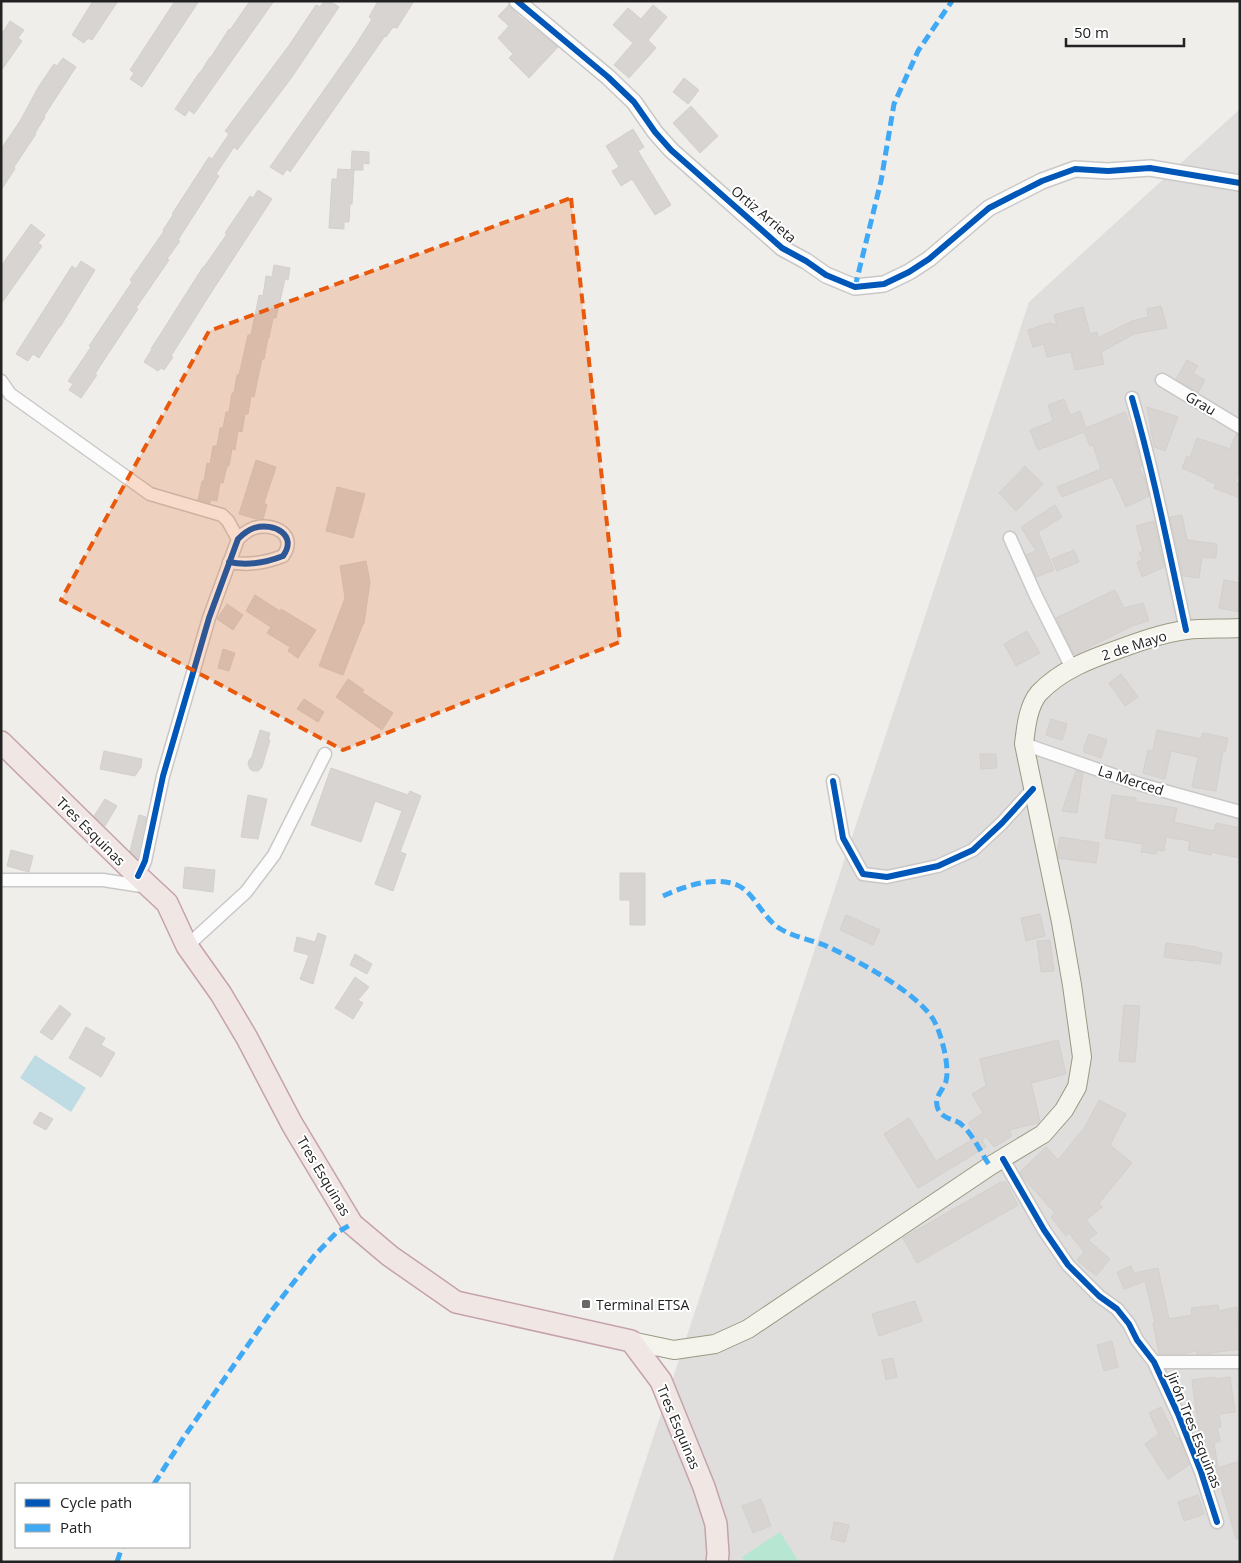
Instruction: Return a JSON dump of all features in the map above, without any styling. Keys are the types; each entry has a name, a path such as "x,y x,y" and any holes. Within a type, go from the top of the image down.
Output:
{"highway":[{"name":"Tres Esquinas","path":"1,742 167,903 187,946 247,1038 292,1124 352,1224 390,1256 456,1302 631,1341 661,1381 704,1487 716,1524 717,1562"}],"main road":[{"name":"2 de Mayo","path":"631,1341 674,1350 715,1344 748,1329 990,1166 1043,1134 1064,1110 1077,1087 1082,1057 1072,985 1024,744 1028,715 1038,694 1067,671 1148,638 1186,630 1240,628"}],"street":[{"name":"Ortiz Arrieta","path":"517,1 608,77 634,102 655,132 671,150 782,248 826,275 855,287 884,284 909,272 929,259 989,208 1042,180 1076,169 1108,171 1150,168 1240,183"},
{"name":"Grau","path":"1162,380 1240,427"},
{"path":"1,381 10,394 150,494 222,515 228,521 238,539"},
{"path":"1132,398 1157,493 1186,630"},
{"path":"1,880 144,882 145,861 168,757 209,618 229,562 238,539 248,530 272,527 283,533 287,541 288,546 283,556 266,563 238,564 229,562"},
{"path":"1010,538 1067,671"},
{"name":"La Merced","path":"1024,744 1139,784 1240,812"},
{"path":"187,946 246,892 274,855 324,754"},
{"path":"833,781 843,838 863,874 887,877 938,866 973,850 1002,823 1033,789"},
{"name":"Jirón Tres Esquinas","path":"1004,1159 1044,1230 1068,1265 1099,1296 1117,1309 1154,1362 1178,1414 1201,1472 1217,1522"},
{"path":"1154,1362 1240,1362"}],"highlighted area":[{"path":"571,198 620,642 343,750 61,600 209,331"}],"shaded area":[{"path":"1240,109 1240,1562 612,1562 1029,302"}],"green space":[{"path":"780,1532 799,1562 746,1562 742,1557"}],"water":[{"path":"35,1055 86,1088 71,1112 20,1078"}],"building":[{"path":"93,1 118,1 92,40 88,38 84,43 72,35"},
{"path":"175,1 199,1 142,87 130,79 134,73 130,70"},
{"path":"250,1 274,1 194,114 189,110 185,116 175,109"},
{"path":"324,1 330,1 339,7 292,77 237,150 234,147 216,174 219,176 178,240 180,241 167,259 169,260 136,308 138,309 81,398 69,390 73,384 68,381 91,347 89,346 132,282 130,280 164,231 172,214 209,157 212,159 229,134 225,131 290,44 316,5 320,7"},
{"path":"378,1 414,1 397,28 393,27 385,36 290,172 287,169 283,175 270,167 355,46 372,19 369,17"},
{"path":"509,5 519,16 558,47 529,78 509,58 513,54 498,38 509,26 498,16"},
{"path":"653,5 667,17 648,40 656,48 629,78 614,65 633,43 613,25 628,8 641,19"},
{"path":"10,21 24,30 18,38 22,41 1,71 1,35"},
{"path":"63,58 76,67 44,116 36,134 1,190 1,149 20,121 39,86 54,64 57,66"},
{"path":"684,78 699,90 688,104 673,92"},
{"path":"691,106 718,136 700,153 673,123"},
{"path":"633,129 644,147 638,151 671,205 655,215 632,179 621,186 612,171 619,167 606,146"},
{"path":"352,151 369,152 369,164 363,163 363,170 351,170"},
{"path":"338,169 354,170 349,222 344,222 344,229 329,228 332,179 337,179"},
{"path":"258,190 272,199 171,356 173,357 164,370 161,368 158,371 144,362 151,349 203,267 227,234 225,233 250,196 253,198"},
{"path":"31,224 45,235 38,243 42,246 1,304 1,266"},
{"path":"81,261 95,270 39,358 33,354 28,361 16,354 72,266 76,269"},
{"path":"274,265 290,268 288,280 285,279 276,318 273,318 254,397 251,396 242,432 238,431 235,450 232,449 223,483 220,483 217,501 211,500 210,503 198,500 207,463 210,464 213,446 217,446 220,428 223,428 226,412 229,412 232,393 234,393 237,375 239,375 248,335 251,335 259,295 263,296 266,276 272,277"},
{"path":"1161,306 1167,328 1134,334 1101,352 1104,364 1075,370 1071,352 1047,357 1044,344 1033,347 1028,330 1049,323 1057,325 1054,315 1083,307 1090,334 1097,332 1098,338 1132,321 1148,317 1147,309"},
{"path":"1187,360 1198,366 1193,373 1205,380 1198,393 1176,379"},
{"path":"1064,399 1070,415 1080,411 1086,428 1125,412 1133,433 1142,466 1139,467 1145,479 1149,496 1126,507 1112,477 1062,497 1057,487 1101,469 1093,445 1090,446 1084,432 1038,450 1030,430 1053,421 1048,405"},
{"path":"1147,407 1178,417 1165,451 1154,447"},
{"path":"1236,434 1240,435 1240,472 1235,482 1240,484 1240,498 1214,488 1216,484 1182,468 1187,456 1190,458 1197,438 1230,449"},
{"path":"256,460 276,467 264,503 267,505 263,519 239,514"},
{"path":"1025,466 1043,484 1016,511 999,493"},
{"path":"337,487 365,494 353,538 326,531"},
{"path":"1055,505 1062,517 1038,532 1054,570 1036,577 1026,555 1036,551 1021,527"},
{"path":"1182,515 1187,540 1217,544 1216,558 1202,557 1199,578 1183,576 1170,517"},
{"path":"1154,521 1164,567 1142,577 1137,562 1142,560 1139,553 1143,551 1136,526"},
{"path":"1074,550 1079,562 1057,571 1052,559"},
{"path":"366,561 370,582 364,624 343,675 319,666 345,598 340,566"},
{"path":"1224,580 1240,583 1240,612 1219,608"},
{"path":"1115,590 1124,608 1143,603 1149,621 1134,625 1074,655 1056,618"},
{"path":"255,595 316,630 298,658 288,651 290,647 267,633 271,627 246,611"},
{"path":"227,604 243,615 233,630 217,619"},
{"path":"1027,631 1040,653 1016,666 1004,644"},
{"path":"223,649 235,653 229,671 218,668"},
{"path":"1121,674 1138,697 1125,706 1109,683"},
{"path":"348,679 364,690 362,692 393,713 382,730 336,697"},
{"path":"304,699 324,712 318,722 297,709"},
{"path":"1051,719 1067,724 1062,740 1046,735"},
{"path":"260,730 270,733 268,740 270,740 262,767 258,771 253,771 248,764"},
{"path":"1157,730 1201,739 1203,733 1228,738 1225,752 1223,751 1216,791 1192,787 1198,757 1171,751 1165,779 1143,773 1148,750 1153,751"},
{"path":"1089,734 1107,740 1101,758 1084,752"},
{"path":"104,751 142,759 141,767 135,776 100,769"},
{"path":"980,754 996,754 997,768 981,769"},
{"path":"331,768 408,795 410,791 421,796 400,852 406,854 393,891 375,884 402,811 375,801 361,842 311,825"},
{"path":"1076,771 1083,773 1077,813 1062,811"},
{"path":"248,795 267,799 258,839 241,837"},
{"path":"1112,795 1136,798 1136,802 1177,808 1174,822 1214,831 1216,823 1240,828 1240,858 1211,852 1211,855 1188,850 1190,841 1166,837 1164,851 1157,850 1156,854 1141,852 1143,844 1105,838"},
{"path":"105,799 117,806 105,826 94,816"},
{"path":"139,815 146,817 137,858 130,851"},
{"path":"1060,837 1099,843 1096,863 1058,858 1057,852"},
{"path":"11,850 33,856 29,872 7,866"},
{"path":"185,867 215,870 213,892 183,888"},
{"path":"620,873 645,873 645,925 630,925 630,900 620,900"},
{"path":"1040,914 1045,936 1026,941 1021,918"},
{"path":"846,915 880,930 873,945 840,930"},
{"path":"318,933 326,936 313,984 300,979 309,955 294,951 297,937 315,942"},
{"path":"1050,940 1054,971 1041,972 1037,941"},
{"path":"1166,943 1197,947 1222,953 1220,964 1164,957"},
{"path":"355,954 372,964 367,974 350,965"},
{"path":"355,977 369,987 358,1000 363,1003 353,1019 335,1008"},
{"path":"60,1005 71,1014 52,1040 40,1032"},
{"path":"1124,1005 1140,1006 1135,1062 1119,1061"},
{"path":"86,1027 105,1038 101,1045 115,1053 101,1077 69,1058"},
{"path":"1058,1040 1066,1074 1031,1083 1040,1121 1009,1130 1012,1136 994,1147 986,1137 982,1140 986,1147 918,1188 884,1134 909,1118 936,1161 977,1137 968,1123 983,1113 972,1094 986,1086 980,1059"},
{"path":"1099,1100 1126,1114 1110,1145 1132,1163 1099,1203 1102,1207 1086,1220 1097,1233 1088,1240 1110,1259 1096,1276 1077,1260 1084,1252 1069,1233 1066,1236 1051,1217 1055,1213 1024,1179 1020,1172 1046,1147 1058,1160 1085,1127"},
{"path":"40,1112 53,1119 46,1130 33,1123"},
{"path":"1001,1182 1006,1182 1018,1205 917,1263 903,1238"},
{"path":"1131,1266 1134,1273 1158,1268 1169,1319 1192,1315 1191,1308 1218,1305 1219,1311 1237,1307 1240,1349 1204,1354 1197,1354 1196,1351 1184,1354 1159,1354 1153,1323 1155,1323 1145,1281 1124,1289 1117,1272"},
{"path":"915,1301 922,1321 879,1336 872,1314"},
{"path":"1112,1341 1118,1367 1104,1371 1097,1345"},
{"path":"893,1358 897,1377 886,1380 882,1360"},
{"path":"1215,1377 1215,1379 1230,1377 1235,1412 1219,1414 1221,1427 1217,1427 1220,1441 1214,1443 1218,1468 1240,1461 1240,1539 1236,1539 1216,1470 1209,1471 1195,1434 1199,1433 1192,1380"},
{"path":"1161,1407 1176,1438 1179,1438 1189,1465 1168,1479 1145,1444 1159,1434 1149,1413"},
{"path":"1198,1495 1204,1514 1184,1521 1178,1502"},
{"path":"761,1499 771,1526 753,1533 742,1506"},
{"path":"834,1522 849,1525 845,1542 831,1539"}],"marked path":[{"path":"855,287 881,181 894,104 918,51 952,1"},
{"path":"663,896 699,883 728,882 737,885 748,893 773,924 779,928 795,936 824,945 852,959 899,987 913,998 933,1019 944,1049 947,1075 945,1085 937,1101 938,1109 943,1116 959,1123 966,1129 990,1166"},
{"path":"155,1483 184,1437 273,1309 314,1256 336,1233 352,1224"},
{"path":"117,1562 122,1548"}],"cycle path":[{"path":"517,1 608,77 634,102 655,132 671,150 782,248 826,275 855,287 884,284 909,272 929,259 989,208 1042,181 1075,169 1108,171 1150,168 1240,183"},
{"path":"1132,398 1154,484 1186,630"},
{"path":"138,876 145,861 163,776 209,618 238,539 250,530 262,527 276,529 286,536 288,542 287,549 283,556 256,563 243,564 236,563 229,562"},
{"path":"833,781 843,838 863,874 887,877 938,866 973,850 1002,823 1033,789"},
{"path":"1003,1159 1044,1230 1068,1265 1099,1296 1117,1309 1154,1362 1178,1414 1201,1472 1217,1522"}],"place":[{"name":"Terminal ETSA","path":"586,1304"}]}
